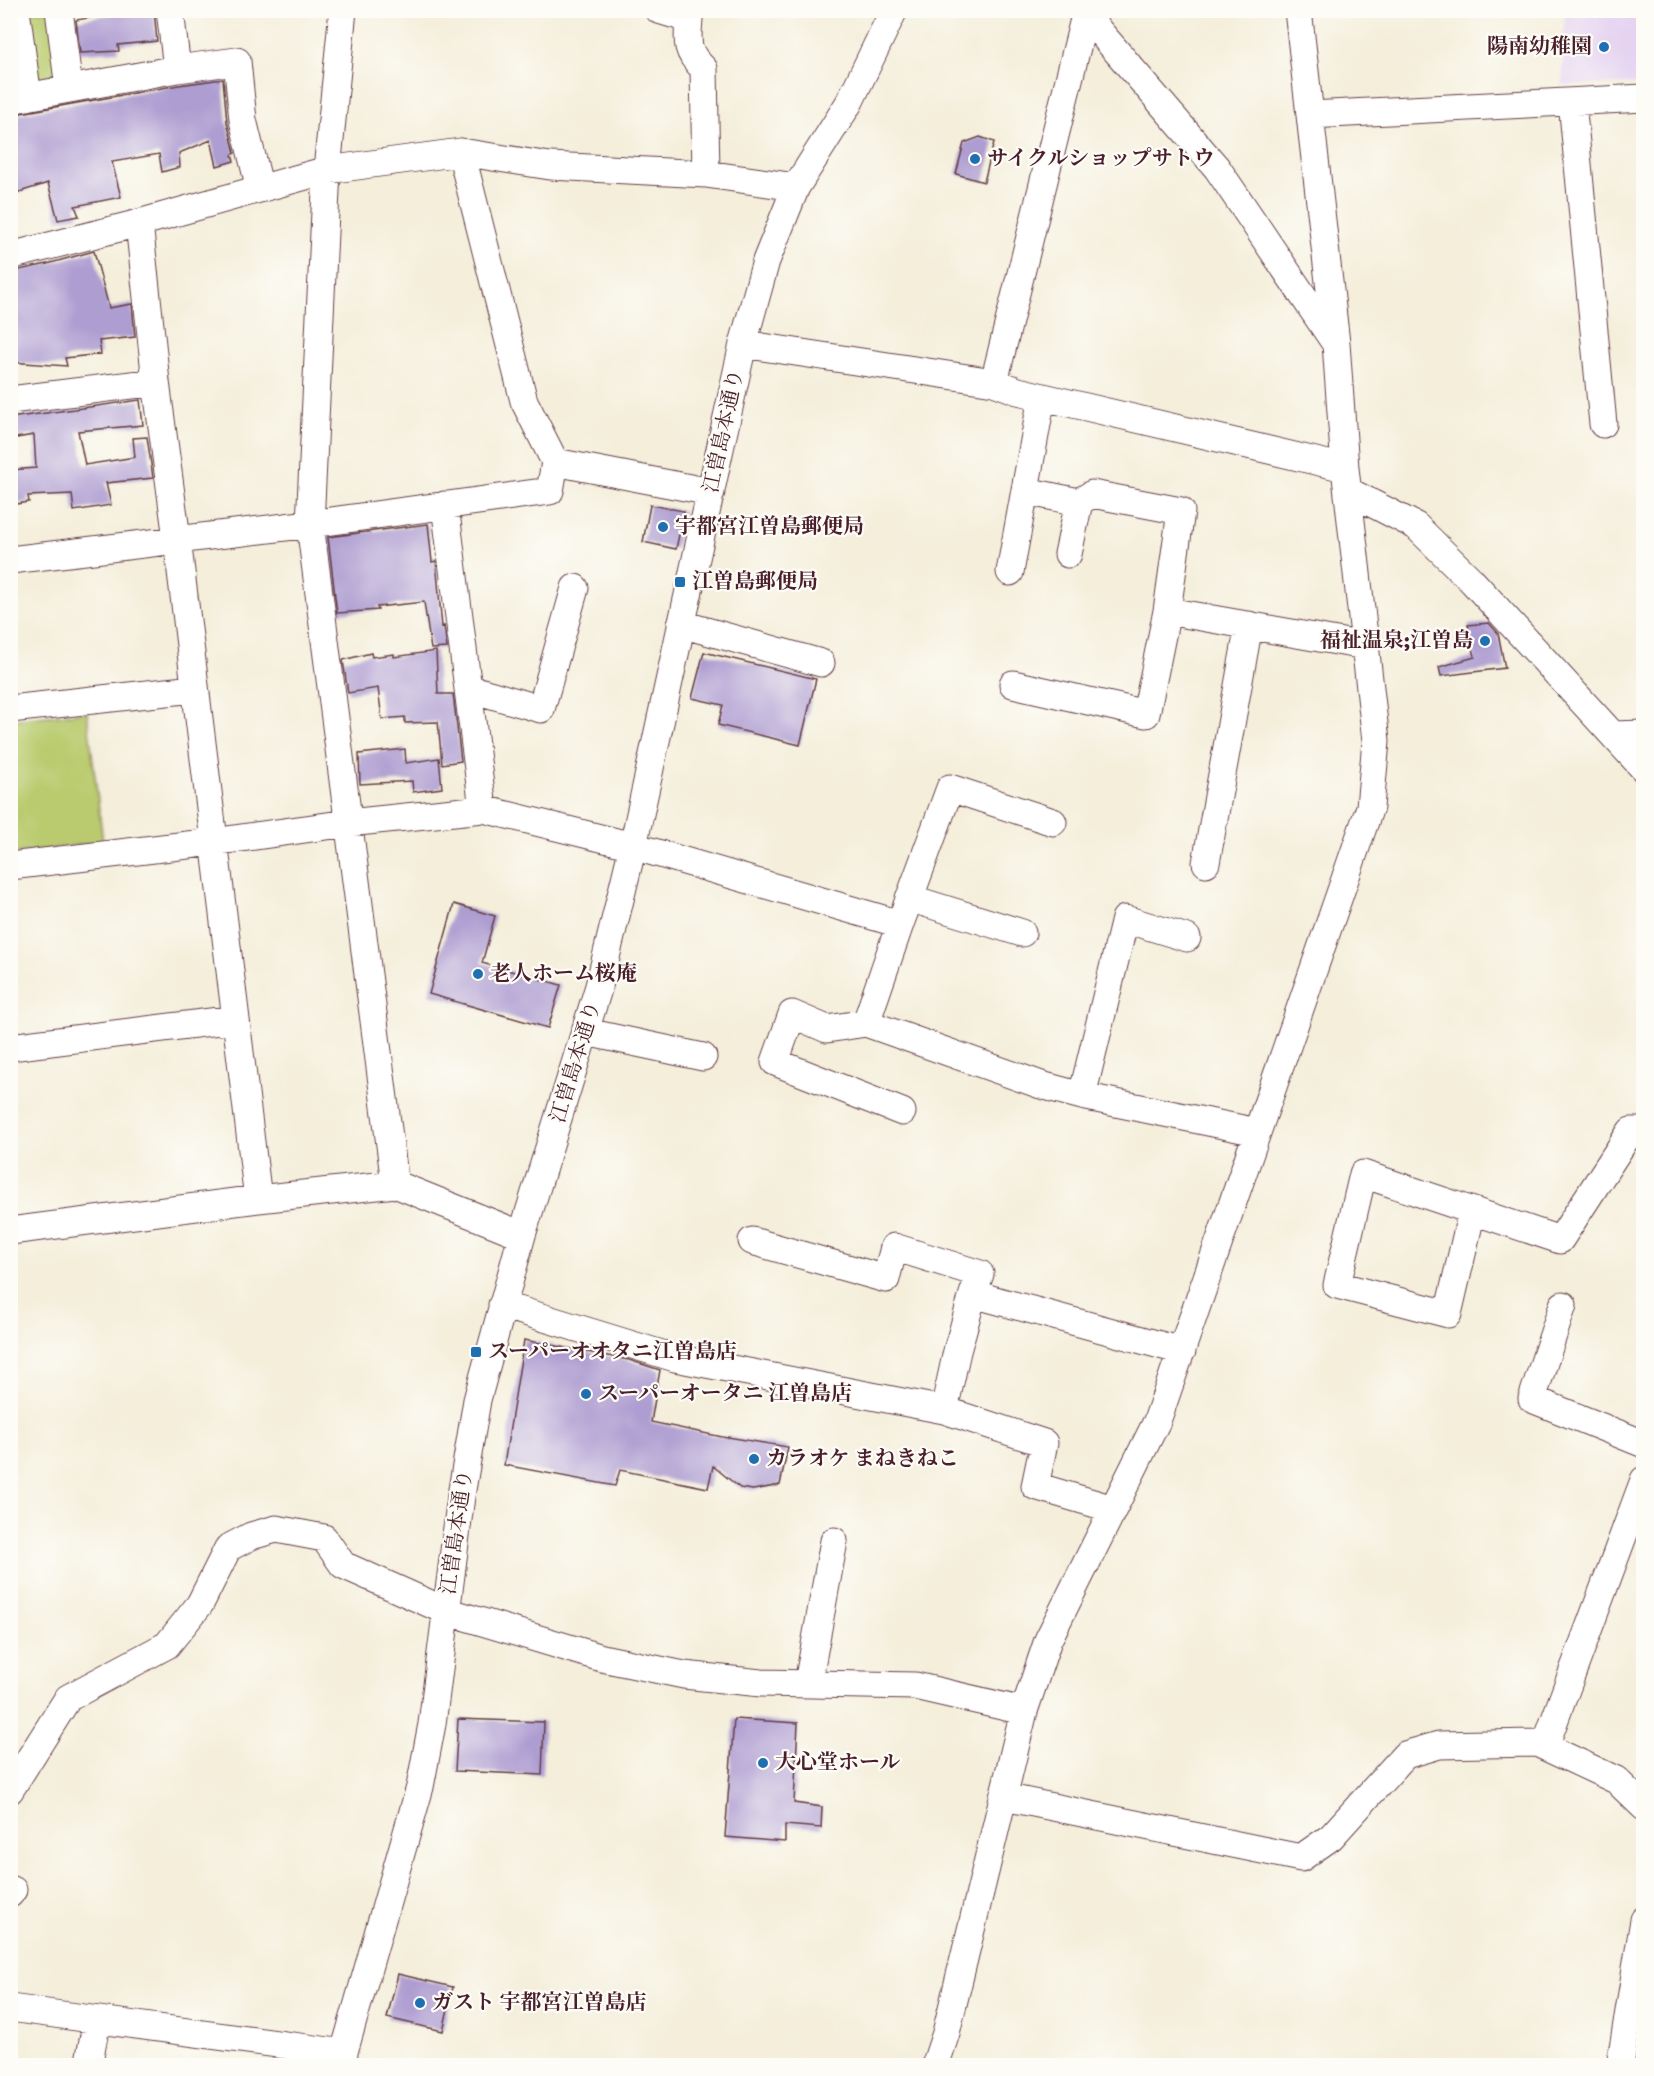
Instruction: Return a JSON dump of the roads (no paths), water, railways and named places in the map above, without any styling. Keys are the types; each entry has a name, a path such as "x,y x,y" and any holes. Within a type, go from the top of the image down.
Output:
{"street":[{"path":"16,10 19,98 177,69 237,61 243,120 260,189"},
{"path":"59,10 69,89"},
{"path":"170,10 177,69"},
{"path":"343,10 327,170 310,524 395,1184"},
{"path":"659,10 689,19 687,40 692,57 704,69 706,174"},
{"path":"935,2066 946,2032 1024,1711 1048,1640 1157,1421 1370,807 1376,741 1346,479 1336,343 1298,10"},
{"name":"江曽島本通り","path":"342,2059 420,1787 432,1725 477,1400 522,1235 599,986 633,846 743,344 766,261 796,187 849,103 892,12"},
{"path":"1083,13 1217,168 1336,343"},
{"path":"994,382 1083,13"},
{"path":"1310,115 1644,98"},
{"path":"1572,102 1603,424"},
{"path":"10,560 310,524 550,491 555,462 524,401 461,152"},
{"path":"10,256 139,223 327,170 461,152 550,166 706,174 796,187"},
{"path":"139,223 156,382 258,1199"},
{"path":"743,344 994,382 1346,479 1416,526 1472,581 1644,769"},
{"path":"10,400 156,382"},
{"path":"1010,572 1042,397"},
{"path":"555,462 711,492"},
{"path":"1013,684 1146,714 1167,611 1181,511 1092,494 1078,502 1025,491"},
{"path":"1068,554 1078,502"},
{"path":"445,504 483,809"},
{"path":"468,688 541,709 575,588"},
{"path":"1167,611 1365,646"},
{"path":"681,624 821,663"},
{"path":"1206,863 1249,626"},
{"path":"10,709 194,689"},
{"path":"1613,735 1644,734"},
{"path":"866,1023 909,898 951,788 1053,822"},
{"path":"10,866 213,842 348,823 483,809 633,846 900,924"},
{"path":"909,898 1022,933"},
{"path":"1082,1096 1125,919 1187,938"},
{"path":"902,1112 776,1062 792,1014 827,1029 866,1023 1041,1085 1082,1096 1257,1132"},
{"path":"10,1047 235,1019"},
{"path":"586,1032 703,1057"},
{"path":"1472,1211 1448,1314 1337,1285 1363,1174 1560,1240 1631,1131 1644,1131"},
{"path":"10,1231 395,1184 522,1235"},
{"path":"752,1241 886,1279 894,1247 980,1274 957,1351 944,1410"},
{"path":"973,1294 1182,1351"},
{"path":"502,1305 675,1358 944,1410 1044,1443 1035,1486 1113,1509"},
{"path":"1563,1305 1532,1399 1644,1444"},
{"path":"1545,1746 1643,1481"},
{"path":"10,1790 68,1698 167,1645 200,1604 228,1548 251,1536 276,1529 324,1538 343,1565 446,1611 602,1658 684,1675 761,1683 915,1686 1024,1711"},
{"path":"808,1683 834,1541"},
{"path":"1004,1797 1301,1858 1330,1837 1405,1755 1439,1745 1537,1743 1616,1780 1644,1807"},
{"path":"1620,2066 1644,1920"},
{"path":"10,2008 342,2059"},
{"path":"88,2066 97,2020"}],"place":[{"name":"陽南幼稚園","path":"1604,47"},
{"name":"サイクルショップサトウ","path":"975,159"},
{"name":"宇都宮江曽島郵便局","path":"663,527"},
{"name":"江曽島郵便局","path":"680,582"},
{"name":"福祉温泉;江曽島","path":"1485,641"},
{"name":"老人ホーム桜庵","path":"478,974"},
{"name":"スーパーオオタニ江曽島店","path":"476,1352"},
{"name":"スーパーオータニ 江曽島店","path":"586,1394"},
{"name":"カラオケ まねきねこ","path":"754,1459"},
{"name":"大心堂ホール","path":"763,1763"},
{"name":"ガスト 宇都宮江曽島店","path":"420,2003"}]}
